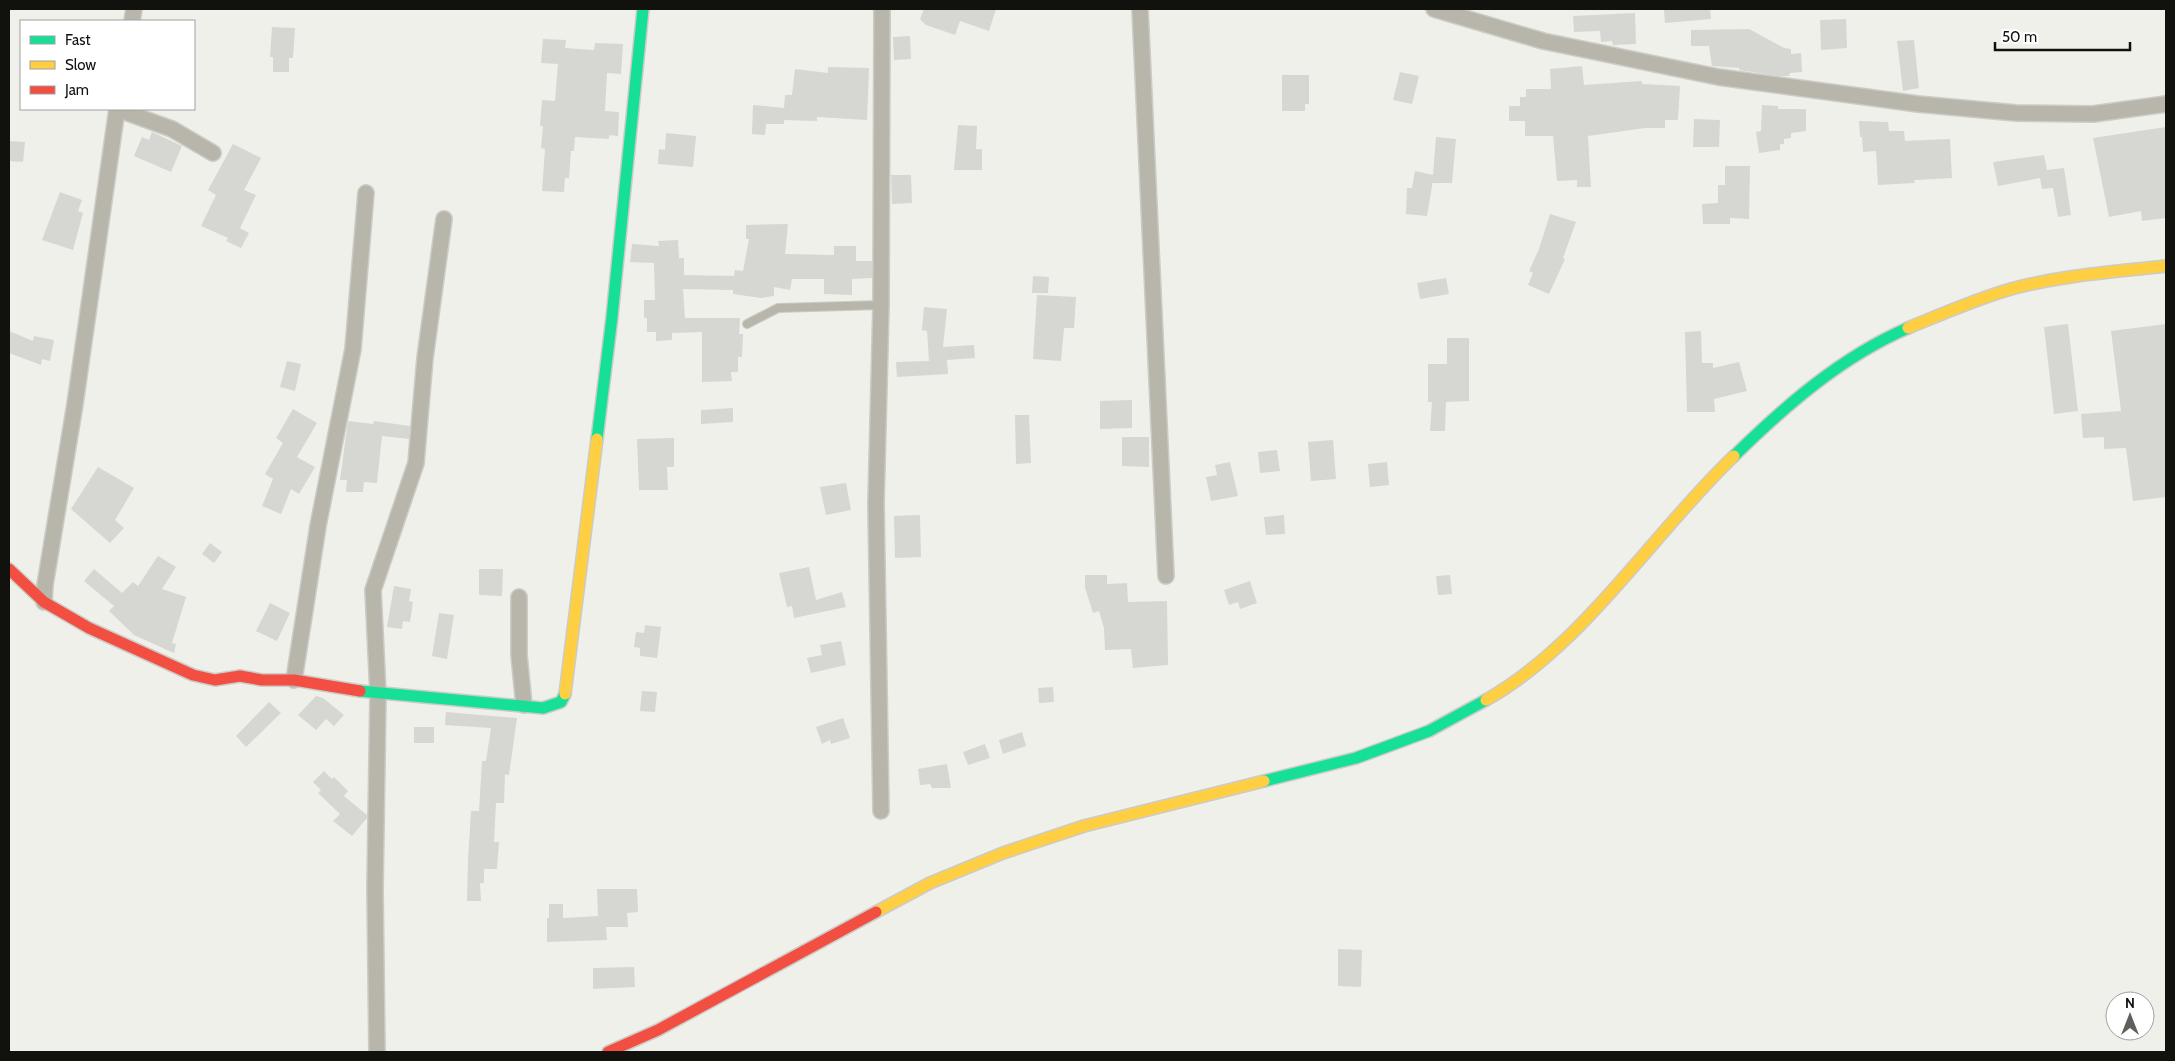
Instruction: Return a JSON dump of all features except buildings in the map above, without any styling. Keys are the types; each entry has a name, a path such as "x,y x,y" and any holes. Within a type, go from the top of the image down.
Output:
{"main road":[{"path":"9,569 44,602 89,628 193,675 215,680 240,676 262,680 294,680 378,694 543,708 561,702 566,692 612,317 643,9"},
{"path":"608,1052 666,1026 930,883 1003,853 1084,826 1356,758 1429,731 1505,688 1570,636 1719,470 1771,420 1807,390 1845,363 1902,331 1959,307 2012,289 2082,275 2166,266"}],"street":[{"path":"882,9 881,305 876,503 882,811"},
{"path":"1140,9 1166,576"},
{"path":"1434,9 1543,41 1709,75 1918,104 2016,113 2083,114 2166,104"},
{"path":"44,602 45,585 74,404 117,110"},
{"path":"120,110 172,129 213,153"},
{"path":"294,680 318,526 353,349 366,193"},
{"path":"377,1052 378,694 373,590 416,463 425,358 444,220"},
{"path":"520,598 520,655 524,705"}],"lane":[{"path":"747,324 778,308 881,305"}],"traffic: fast":[{"path":"597,439 612,317 643,9"},
{"path":"1734,456 1773,419 1815,384 1860,353 1908,328"},
{"path":"360,691 543,708 561,702 565,694"},
{"path":"1264,781 1356,758 1429,731 1486,700"}],"traffic: slow":[{"path":"1908,328 1985,297 2030,284 2088,274 2166,266"},
{"path":"565,694 597,439"},
{"path":"1486,700 1521,677 1555,650 1586,619 1704,486 1734,456"},
{"path":"876,912 930,883 1003,853 1084,826 1264,781"}],"traffic: jam":[{"path":"9,569 44,602 89,628 193,675 215,680 240,676 262,680 294,680 360,691"},
{"path":"608,1052 658,1030 876,912"}]}
